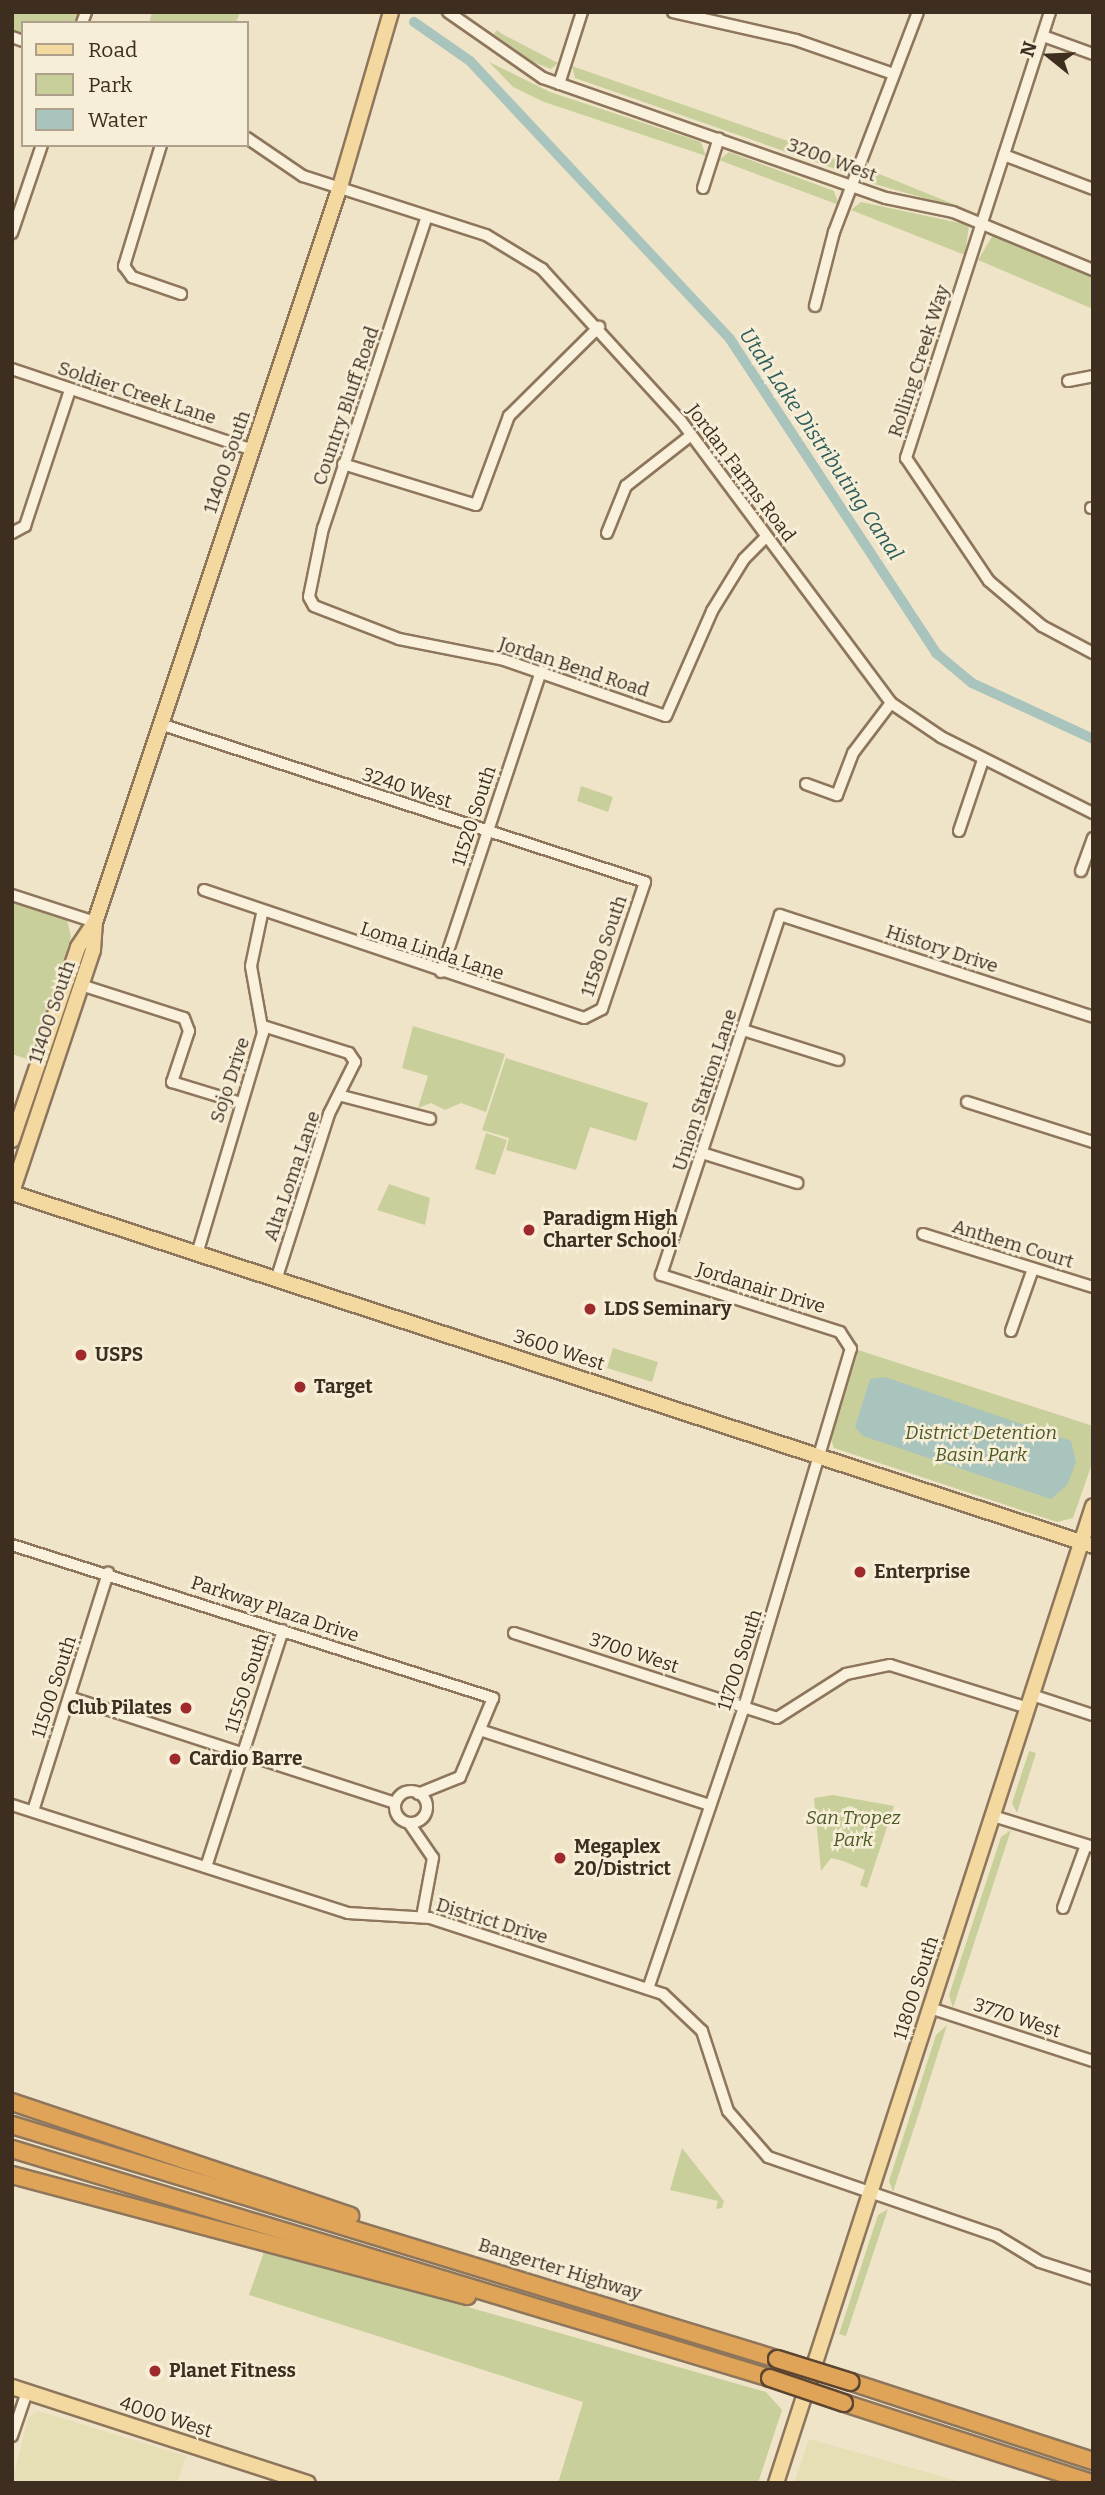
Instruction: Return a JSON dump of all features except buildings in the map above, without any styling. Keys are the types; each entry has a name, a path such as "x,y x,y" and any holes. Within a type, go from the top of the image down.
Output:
{"highway":[{"path":"12,2102 246,2176 359,2219 382,2234"},
{"name":"Bangerter Highway","path":"12,2125 382,2234 1093,2461"},
{"path":"12,2149 770,2378 1091,2483"},
{"path":"12,2175 474,2298 516,2301"}],"main road":[{"name":"11400 South","path":"12,1193 81,985 95,922 339,190 391,12"},
{"name":"11400 South","path":"12,1140 78,947 95,922"},
{"name":"3600 West","path":"12,1193 818,1453 1086,1544"},
{"name":"11800 South","path":"776,2483 1030,1702 1086,1544 1093,1506"},
{"name":"4000 West","path":"19,2390 308,2483"}],"street":[{"name":"3200 West","path":"448,12 512,61 559,84 853,187 982,223 1093,270"},
{"path":"559,84 582,12"},
{"path":"673,12 796,40 891,73"},
{"path":"815,306 891,73 918,12"},
{"name":"Rolling Creek Way","path":"1051,12 906,458 989,581 1042,626 1093,653"},
{"path":"1043,36 1093,54"},
{"path":"703,188 719,138"},
{"name":"Jordan Farms Road","path":"248,139 295,172 426,219 486,235 542,269 599,327 690,436 891,703 983,760 1093,813"},
{"path":"12,233 41,147"},
{"path":"160,147 126,270 181,294"},
{"path":"1004,155 1093,189"},
{"name":"Country Bluff Road","path":"314,606 309,597 343,464 426,219"},
{"path":"343,464 476,505 509,416 599,327"},
{"name":"Soldier Creek Lane","path":"12,369 252,450"},
{"path":"1068,381 1093,376"},
{"path":"12,533 25,526 70,390"},
{"path":"607,533 626,486 690,436"},
{"name":"Jordan Bend Road","path":"314,606 399,639 541,671 666,716 712,611 744,559 766,537"},
{"name":"11520 South","path":"441,972 541,671"},
{"path":"806,784 837,795 853,753 891,703"},
{"name":"3240 West","path":"160,724 645,882"},
{"path":"959,831 983,760"},
{"path":"1081,871 1093,838"},
{"name":"11580 South","path":"591,1018 602,1009 645,882"},
{"name":"Loma Linda Lane","path":"204,890 262,914 591,1018"},
{"path":"12,895 95,922"},
{"name":"Sojo Drive","path":"197,1254 263,1026 251,966 262,914"},
{"name":"History Drive","path":"780,915 1093,1017"},
{"name":"Union Station Lane","path":"661,1275 780,915"},
{"path":"81,985 184,1018 189,1031 172,1083 241,1103"},
{"name":"Alta Loma Lane","path":"263,1026 351,1055 355,1067 342,1096 329,1114 276,1280"},
{"path":"743,1030 838,1060"},
{"path":"342,1096 430,1119"},
{"path":"967,1102 1093,1142"},
{"path":"702,1153 797,1183"},
{"name":"Anthem Court","path":"923,1234 1093,1287"},
{"path":"1011,1331 1033,1269"},
{"name":"Jordanair Drive","path":"661,1275 848,1338"},
{"name":"11700 South","path":"648,1989 744,1707 851,1349 848,1338"},
{"name":"Parkway Plaza Drive","path":"12,1545 108,1573 494,1698 467,1768 442,1789 425,1812"},
{"name":"11500 South","path":"33,1811 108,1573"},
{"name":"11550 South","path":"206,1867 283,1630"},
{"name":"3700 West","path":"514,1633 784,1718 846,1674 890,1665 1030,1702"},
{"path":"69,1698 396,1803"},
{"path":"1030,1702 1093,1715"},
{"path":"483,1731 710,1805"},
{"name":"Parkway Plaza Drive","path":"418,1794 442,1789"},
{"path":"396,1803 405,1793 418,1794 425,1812 425,1838 433,1879 422,1917"},
{"path":"396,1803 398,1816 425,1838"},
{"name":"District Drive","path":"12,1805 348,1913 422,1917 648,1989 676,2001 696,2021 728,2110 751,2144 787,2166 997,2236 1040,2262 1093,2279"},
{"path":"409,1823 425,1812"},
{"path":"993,1816 1089,1846 1063,1908"},
{"name":"3770 West","path":"930,2008 1093,2061"},
{"path":"12,2437 19,2390"}],"shaded area":[{"path":"38,2411 186,2456 177,2483 12,2483 28,2418"},
{"path":"809,2439 951,2479 963,2483 794,2483"}],"green space":[{"path":"12,12 79,12 76,21 21,21 21,32 12,30"},
{"path":"152,12 240,12 237,21 150,21"},
{"path":"497,30 558,63 551,69 533,62 494,34"},
{"path":"489,62 550,92 701,142 706,156 544,102 513,87"},
{"path":"572,66 854,164 841,171 575,78"},
{"path":"729,152 834,191 839,205 719,160"},
{"path":"867,169 973,212 871,183"},
{"path":"861,202 969,225 965,255 851,210"},
{"path":"993,235 1093,277 1093,309 978,260"},
{"path":"581,786 613,797 608,812 577,801"},
{"path":"12,902 67,919 71,937 30,1060 12,1054"},
{"path":"413,1026 505,1054 486,1112 461,1103 445,1110 431,1103 418,1108 428,1076 402,1068"},
{"path":"506,1058 648,1103 636,1141 590,1127 576,1170 506,1150 509,1138 482,1130"},
{"path":"486,1133 507,1140 495,1175 475,1169"},
{"path":"389,1184 430,1198 425,1225 377,1210"},
{"path":"613,1348 658,1362 652,1382 607,1368"},
{"name":"District Detention Basin Park","path":"858,1350 1093,1426 1093,1461 1073,1518 1057,1522 834,1448 830,1437"},
{"path":"1029,1751 1036,1753 1017,1813 1012,1803"},
{"name":"San Tropez Park","path":"833,1795 894,1806 867,1888 860,1885 865,1870 843,1861 831,1858 821,1871 814,1798"},
{"path":"1011,1830 953,2008 949,1995 1001,1837"},
{"path":"947,2025 893,2192 889,2181 936,2035"},
{"path":"682,2148 724,2201 722,2208 716,2209 718,2201 670,2190"},
{"path":"888,2209 846,2336 839,2334 878,2215"},
{"path":"265,2249 766,2392 782,2410 758,2483 558,2483 583,2402 249,2295"}],"water":[{"path":"885,1377 1071,1441 1076,1462 1067,1485 1051,1499 863,1436 855,1427 870,1379"}],"waterway":[{"name":"Utah Lake Distributing Canal","path":"414,22 470,61 730,339 936,653 972,683 1093,739"}],"place":[{"name":"Paradigm High Charter School","path":"529,1230"},
{"name":"LDS Seminary","path":"590,1309"},
{"name":"USPS","path":"81,1355"},
{"name":"Target","path":"300,1387"},
{"name":"Enterprise","path":"860,1572"},
{"name":"Club Pilates","path":"186,1708"},
{"name":"Cardio Barre","path":"175,1759"},
{"name":"Megaplex 20/District","path":"560,1858"},
{"name":"Planet Fitness","path":"155,2371"}]}
